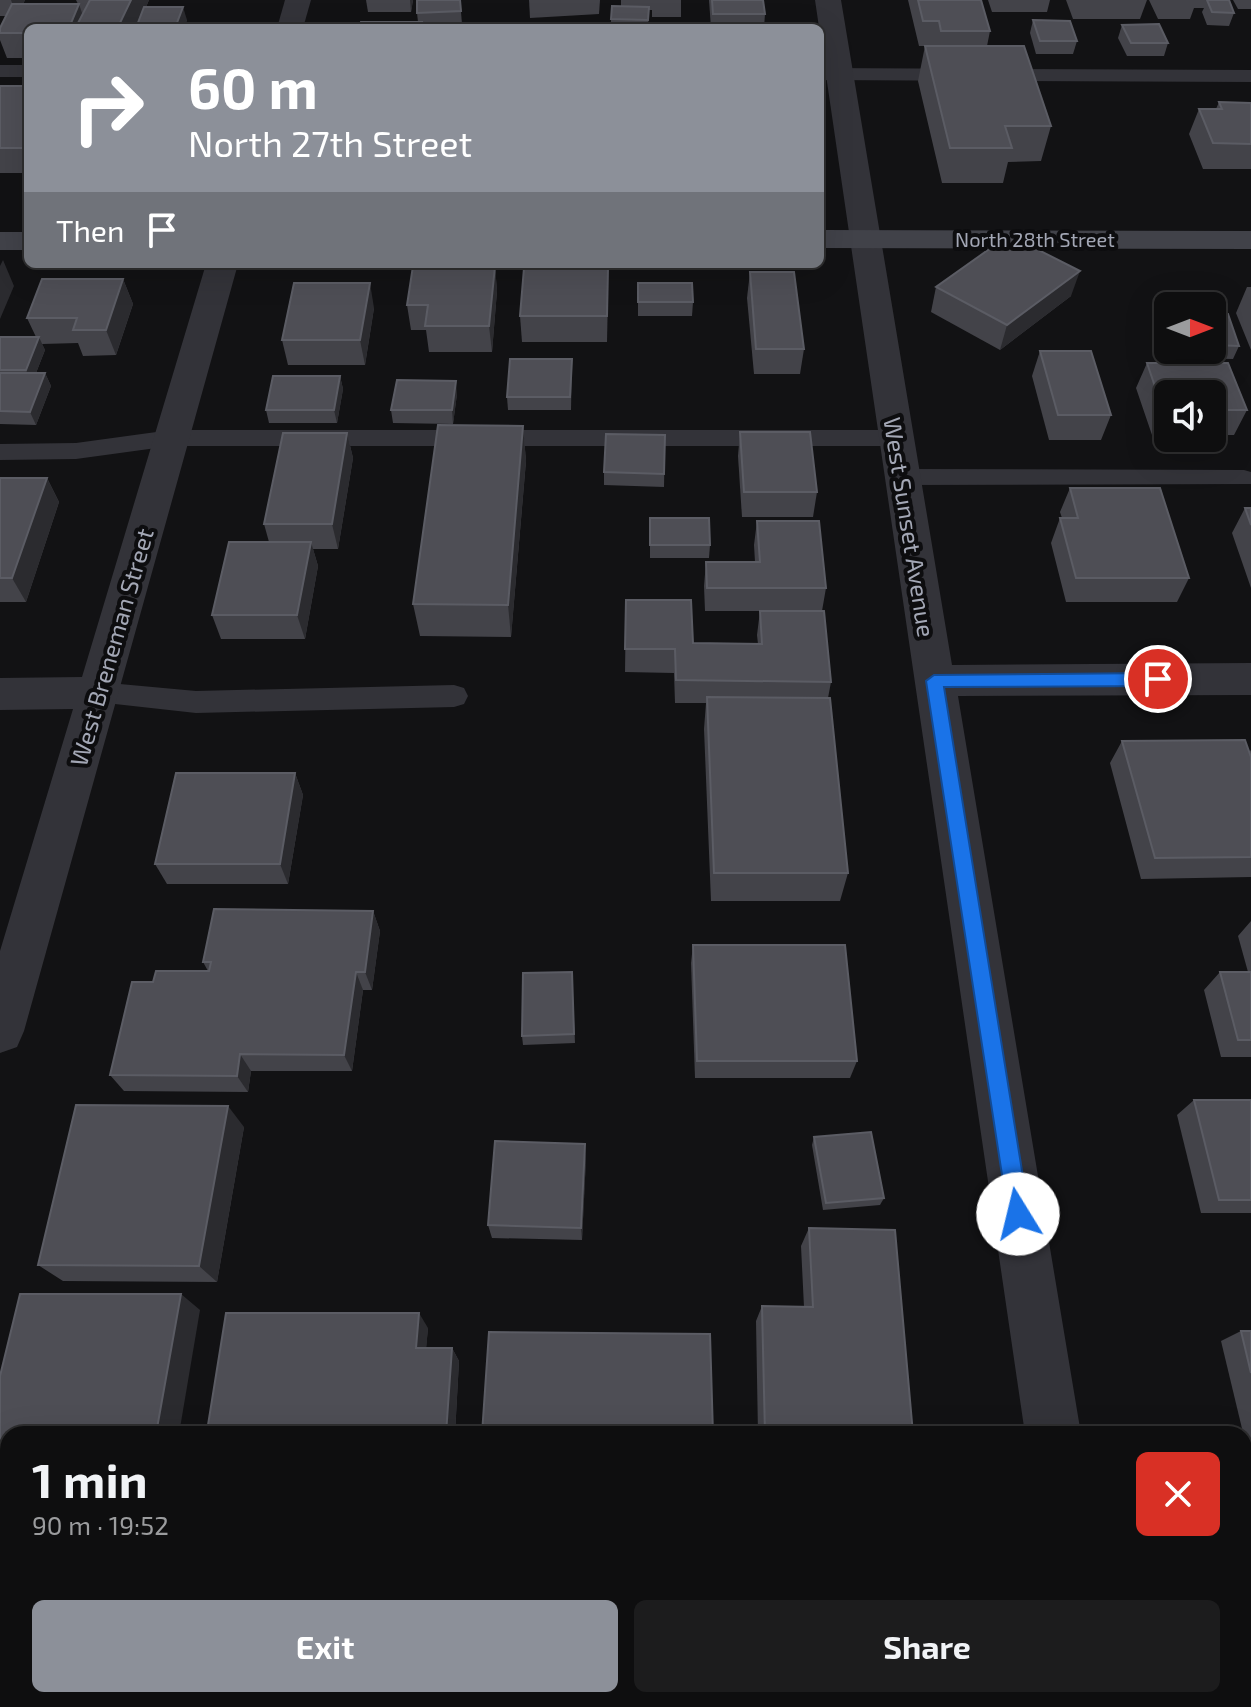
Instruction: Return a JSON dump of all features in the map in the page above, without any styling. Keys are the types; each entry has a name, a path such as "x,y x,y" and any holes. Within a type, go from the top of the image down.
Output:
{"street":[{"path":"291,24 298,0"},
{"name":"West Sunset Avenue","path":"828,0 830,74 865,239 1052,1426"},
{"name":"North 28th Street","path":"824,239 1251,240"},
{"path":"0,241 24,241"},
{"name":"West Breneman Street","path":"0,1031 221,268"},
{"path":"934,681 1251,679"},
{"path":"0,694 98,693"}],"lane":[{"path":"0,71 24,71"},
{"path":"830,74 1251,76"},
{"path":"0,452 76,451 171,438 900,458 1244,478"},
{"path":"98,693 196,702 454,696"}],"building":[{"path":"90,0 131,0 119,24 78,24"},
{"path":"417,0 460,0 461,11 417,13"},
{"path":"712,0 763,0 765,14 713,14"},
{"path":"918,0 981,0 990,31 941,31 939,21 923,21"},
{"path":"1207,0 1229,0 1234,13 1212,12"},
{"path":"12,4 79,4 71,24 24,24 24,33 0,33"},
{"path":"612,6 649,7 648,20 611,19"},
{"path":"144,7 183,7 177,24 138,24"},
{"path":"1033,20 1070,21 1077,41 1040,41"},
{"path":"361,22 422,22 422,24"},
{"path":"1159,24 1168,43 1131,43 1122,25"},
{"path":"925,46 1024,46 1051,126 1005,126 1012,148 950,148"},
{"path":"0,86 24,86 24,148 0,148"},
{"path":"1219,102 1251,103 1251,144 1213,143 1199,109 1222,109"},
{"path":"1009,235 1080,271 1007,325 936,287"},
{"path":"413,268 495,268 489,326 425,326 428,305 407,305"},
{"path":"524,268 608,268 607,316 520,316"},
{"path":"750,272 794,272 804,349 756,349"},
{"path":"42,279 123,279 106,330 73,330 77,318 27,318"},
{"path":"294,283 370,283 360,340 282,340"},
{"path":"638,283 692,283 693,302 638,302"},
{"path":"1226,314 1228,314 1239,346 1226,346"},
{"path":"0,337 39,337 26,370 0,370"},
{"path":"1040,351 1091,351 1111,415 1058,415"},
{"path":"510,359 572,359 570,397 507,397"},
{"path":"1147,363 1228,363 1247,410 1226,410 1226,380 1154,380 1154,384"},
{"path":"0,373 45,373 30,412 0,411"},
{"path":"273,376 340,376 334,410 266,410"},
{"path":"397,380 456,381 452,410 391,410"},
{"path":"438,425 523,426 508,605 413,604"},
{"path":"740,432 810,432 817,492 744,492"},
{"path":"283,433 347,433 332,524 264,524"},
{"path":"606,434 665,435 664,474 604,472"},
{"path":"0,478 47,478 12,578 0,578"},
{"path":"1070,488 1160,488 1189,578 1076,578 1060,518 1078,518"},
{"path":"1245,508 1251,508 1251,525"},
{"path":"650,518 709,518 710,545 650,545"},
{"path":"757,521 819,521 826,588 707,588 706,562 760,562"},
{"path":"229,542 311,542 297,615 212,615"},
{"path":"626,600 691,600 693,643 762,644 760,611 824,611 831,682 676,680 675,649 625,649"},
{"path":"707,697 830,698 848,873 714,873"},
{"path":"1245,740 1251,757 1251,857 1155,858 1122,741"},
{"path":"176,773 295,773 280,864 155,864"},
{"path":"214,909 373,911 365,972 356,972 344,1055 240,1054 237,1076 110,1075 132,982 153,982 156,971 209,971 211,962 203,962"},
{"path":"693,945 845,945 857,1061 697,1061"},
{"path":"572,972 574,1034 522,1036 523,973"},
{"path":"1220,972 1251,972 1251,1040 1238,1040"},
{"path":"1194,1100 1251,1100 1251,1200 1219,1200"},
{"path":"76,1105 228,1106 199,1266 38,1265"},
{"path":"871,1132 884,1198 826,1203 814,1137"},
{"path":"495,1141 585,1144 581,1228 488,1225"},
{"path":"809,1228 895,1230 912,1426 765,1426 762,1306 813,1307"},
{"path":"20,1294 181,1294 157,1426 0,1426 0,1376"},
{"path":"226,1313 419,1313 416,1348 452,1348 447,1426 208,1425"},
{"path":"1241,1331 1251,1331 1251,1373"},
{"path":"489,1332 710,1334 713,1426 483,1426"}],"route":[{"path":"1018,1214 934,681 1158,679"}]}
